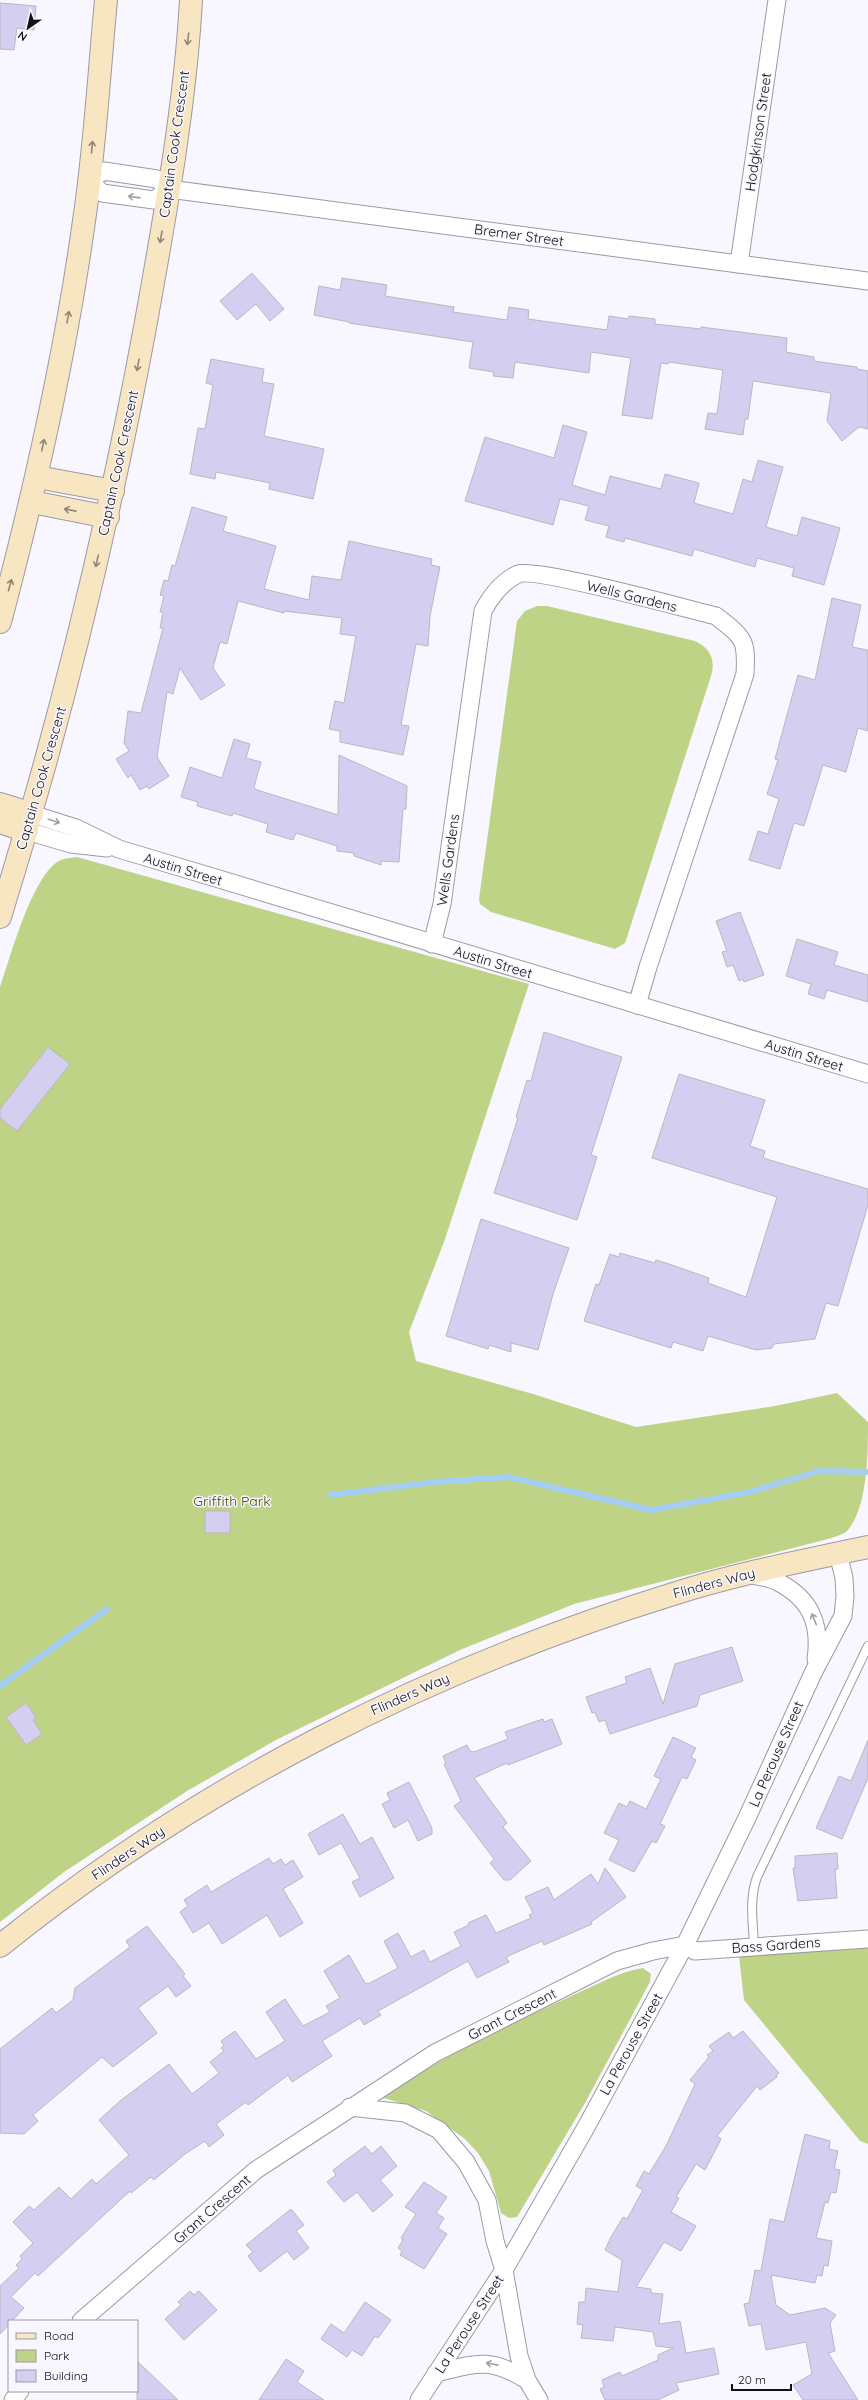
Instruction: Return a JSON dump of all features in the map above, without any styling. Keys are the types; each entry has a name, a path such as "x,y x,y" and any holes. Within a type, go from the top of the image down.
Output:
{"main road":[{"path":"0,622 32,502 69,314 90,180 106,0"},
{"name":"Captain Cook Crescent","path":"0,917 57,724 108,517 169,189 180,116 191,0"},
{"path":"37,477 113,492"},
{"path":"32,502 108,517"},
{"path":"0,804 29,822"},
{"path":"0,822 29,822"},
{"name":"Flinders Way","path":"0,1946 51,1905 150,1836 361,1716 550,1635 671,1594 866,1545"}],"street":[{"name":"Hodgkinson Street","path":"739,264 777,0"},
{"path":"90,180 102,193 154,200 169,189"},
{"name":"Bremer Street","path":"169,189 868,281"},
{"name":"Wells Gardens","path":"432,944 442,904 482,611 490,598 502,584 519,574 550,576 716,616 737,632 746,649 744,674 648,967 637,1005"},
{"name":"Austin Street","path":"29,822 76,828 119,849 868,1074"},
{"name":"La Perouse Street","path":"419,2400 504,2270 585,2129 685,1945 746,1820 814,1671 842,1616 845,1596 844,1578 838,1553"},
{"name":"La Perouse Street","path":"746,1574 777,1581 805,1603 815,1620 819,1640 814,1671"},
{"name":"Bass Gardens","path":"685,1945 695,1951 868,1939"},
{"name":"Grant Crescent","path":"82,2320 256,2170 434,2053 617,1961 685,1945"},
{"path":"350,2107 405,2113 439,2130 466,2162 487,2200 495,2241 504,2270 514,2333 527,2380 539,2400"},
{"path":"436,2373 483,2363 495,2364 527,2380"},
{"path":"13,2400 19,2392"}],"lane":[{"path":"754,1946 751,1903 755,1883 868,1646"}],"green space":[{"path":"537,606 547,606 695,641 705,647 712,660 713,665 711,676 625,943 615,949 491,912 480,904 479,899 517,621 525,611"},
{"name":"Griffith Park","path":"77,857 529,984 444,1242 409,1332 416,1361 533,1394 636,1427 775,1406 837,1393 868,1422 867,1465 863,1496 859,1510 846,1532 828,1539 574,1604 460,1650 276,1740 187,1791 64,1872 0,1922 0,987 16,937 31,899 40,883 49,869 59,861"},
{"path":"868,1947 868,2144 860,2141 744,2000 739,1956"},
{"path":"643,1968 651,1974 650,1982 585,2103 517,2217 509,2218 501,2213 489,2171 478,2153 465,2139 426,2111 384,2098 384,2095 406,2081 498,2031 605,1980"}],"building":[{"path":"0,3 36,6 34,30 17,28 14,50 0,49"},
{"path":"252,273 284,309 270,321 256,304 237,320 220,301"},
{"path":"342,278 387,285 385,296 454,307 453,312 507,320 509,307 529,310 528,319 607,330 609,316 628,319 629,316 655,319 655,324 701,329 701,327 787,338 786,352 814,357 814,361 857,367 857,369 868,371 868,429 859,427 842,441 827,421 831,393 753,381 748,419 745,419 743,435 705,429 708,413 717,414 723,370 669,362 668,364 661,363 652,419 622,415 631,358 591,352 589,373 515,362 513,378 493,376 494,372 469,368 473,342 349,323 314,315 319,286 340,290"},
{"path":"211,359 264,369 262,382 274,384 264,436 324,449 313,499 269,489 270,483 216,472 215,479 190,474 198,428 205,429 213,385 206,383"},
{"path":"563,425 587,432 572,485 605,495 610,476 661,489 665,474 699,483 694,503 733,514 743,479 752,482 758,460 783,467 766,527 797,536 802,517 840,528 824,585 792,576 794,568 757,558 755,567 694,549 692,556 625,538 624,542 606,537 609,526 585,520 589,506 560,499 553,525 465,501 485,437 554,458"},
{"path":"192,507 227,517 223,531 276,546 264,589 309,600 312,576 341,580 349,541 432,559 431,565 440,567 430,616 428,646 416,644 401,725 409,726 403,755 340,742 340,731 329,729 335,701 344,703 356,636 340,634 342,618 284,611 284,613 238,601 227,644 220,642 213,668 225,685 201,700 180,668 173,694 167,692 157,757 169,776 149,789 147,786 140,790 131,775 128,778 116,759 129,751 124,743 128,711 141,713 163,628 160,628 163,612 160,612 164,596 160,595 164,580 168,581 172,565 175,566"},
{"path":"832,598 861,605 852,647 868,650 868,731 858,728 846,772 823,765 804,826 794,823 780,869 749,860 758,831 768,834 779,799 767,794 778,760 775,759 798,675 815,680"},
{"path":"234,739 250,744 246,758 261,762 254,787 257,790 338,815 339,755 407,786 406,809 403,809 399,862 381,861 381,865 354,856 354,853 337,851 337,846 296,833 293,840 266,832 268,824 233,813 232,816 197,806 198,802 181,797 190,767 222,778"},
{"path":"740,912 764,975 744,982 743,979 739,981 733,965 727,967 722,952 727,951 716,921"},
{"path":"797,939 838,952 834,965 868,975 868,1002 827,990 824,999 808,994 811,984 786,976"},
{"path":"544,1032 622,1057 591,1155 597,1157 577,1220 494,1193 518,1118 516,1117 527,1080 531,1081"},
{"path":"48,1047 70,1064 17,1131 0,1118 0,1109"},
{"path":"679,1074 765,1100 750,1146 765,1151 763,1158 868,1189 868,1205 838,1306 826,1303 815,1339 774,1344 772,1348 756,1350 708,1336 703,1351 673,1342 671,1348 584,1321 596,1284 599,1285 610,1254 619,1257 620,1253 655,1263 656,1260 672,1265 709,1278 708,1283 746,1297 777,1197 652,1158"},
{"path":"481,1219 569,1248 553,1294 538,1350 511,1343 511,1352 489,1345 488,1349 446,1336"},
{"path":"205,1511 230,1511 230,1533 205,1533"},
{"path":"732,1647 743,1681 700,1695 697,1706 610,1734 605,1720 599,1722 595,1712 592,1713 586,1697 627,1683 625,1677 650,1668 663,1704 675,1664"},
{"path":"26,1703 36,1717 33,1720 42,1734 26,1745 6,1717"},
{"path":"543,1719 544,1722 552,1719 562,1744 508,1765 507,1763 474,1778 507,1823 503,1827 531,1861 510,1880 504,1880 490,1863 494,1859 454,1806 461,1801 444,1764 446,1763 443,1756 467,1745 470,1751 474,1752 508,1739 505,1732"},
{"path":"673,1737 696,1748 691,1757 696,1760 687,1779 682,1777 660,1824 665,1826 656,1843 652,1841 634,1872 609,1860 619,1840 604,1833 619,1803 627,1807 630,1801 646,1809 661,1779 654,1776"},
{"path":"868,1740 868,1778 842,1839 816,1828 839,1776 851,1781"},
{"path":"409,1782 432,1828 432,1834 418,1841 408,1820 394,1828 382,1804 390,1800 387,1793"},
{"path":"343,1814 360,1844 372,1837 394,1878 360,1897 352,1882 360,1878 341,1843 319,1855 308,1834"},
{"path":"837,1853 838,1869 835,1869 837,1898 798,1901 793,1868 795,1868 795,1856"},
{"path":"269,1858 273,1864 281,1859 285,1865 293,1860 303,1877 283,1889 303,1923 280,1937 267,1915 222,1944 209,1923 193,1933 180,1912 188,1906 184,1900 207,1885 211,1892"},
{"path":"605,1868 626,1897 591,1922 592,1924 544,1945 542,1941 506,1957 509,1962 477,1978 468,1961 378,2011 381,2015 364,2025 360,2018 322,2041 332,2056 292,2082 288,2075 248,2105 246,2102 216,2124 224,2135 209,2147 205,2141 185,2154 154,2180 151,2177 131,2193 130,2191 38,2276 35,2273 11,2297 24,2308 13,2320 8,2320 8,2326 0,2334 0,2286 19,2268 16,2265 22,2259 20,2256 33,2243 13,2222 29,2206 34,2210 59,2187 71,2199 92,2179 96,2184 129,2155 99,2120 120,2101 169,2064 192,2094 219,2073 210,2062 224,2051 221,2048 224,2046 221,2041 235,2031 256,2059 285,2041 266,2012 285,1999 303,2026 330,2012 326,2006 340,1998 324,1971 349,1955 365,1983 368,1984 398,1968 384,1941 398,1933 411,1957 424,1950 430,1962 461,1946 454,1932 469,1925 468,1923 486,1915 496,1933 531,1918 529,1915 533,1913 525,1897 548,1887 554,1900 591,1874 598,1884"},
{"path":"147,1926 185,1974 183,1976 191,1986 176,1997 168,1986 138,2008 157,2033 113,2067 102,2057 33,2115 38,2121 24,2134 0,2133 0,2049 52,2008 56,2013 73,2000 75,1988 130,1947 126,1941"},
{"path":"743,2031 779,2073 776,2075 777,2077 760,2090 757,2086 717,2136 721,2139 705,2170 696,2164 676,2197 679,2198 671,2212 696,2226 681,2251 664,2242 636,2287 651,2289 651,2293 663,2294 659,2324 680,2321 686,2353 714,2348 719,2374 676,2383 679,2390 658,2400 605,2400 600,2389 604,2387 602,2380 620,2372 622,2376 658,2360 658,2355 673,2348 656,2346 653,2332 615,2327 613,2341 581,2338 583,2325 577,2324 579,2302 585,2302 586,2288 618,2292 622,2260 605,2250 611,2237 623,2217 627,2219 643,2190 636,2186 644,2171 649,2174 666,2146 695,2084 690,2080 709,2057 707,2055 713,2051 709,2046 729,2032 733,2038"},
{"path":"805,2134 830,2141 829,2149 838,2151 834,2169 840,2170 836,2193 831,2192 828,2203 825,2202 816,2238 832,2241 828,2266 824,2265 822,2276 817,2275 815,2283 771,2275 776,2305 790,2315 825,2308 836,2315 830,2323 835,2351 828,2353 858,2400 803,2400 793,2385 812,2374 806,2342 766,2350 761,2324 749,2326 744,2304 749,2303 755,2270 761,2271 770,2219 784,2222"},
{"path":"365,2146 372,2154 381,2146 397,2166 380,2180 393,2195 373,2212 357,2192 344,2202 327,2182 336,2175 333,2170"},
{"path":"424,2182 447,2197 436,2213 444,2218 438,2228 447,2234 424,2269 400,2255 402,2251 398,2248 403,2240 401,2238 416,2214 405,2207"},
{"path":"291,2209 304,2225 296,2231 309,2248 294,2260 287,2251 260,2272 248,2256 253,2252 246,2245"},
{"path":"190,2291 194,2295 199,2291 217,2310 184,2340 165,2319 181,2305 178,2302"},
{"path":"365,2302 391,2320 378,2338 375,2336 362,2356 352,2350 347,2357 321,2339 331,2324 344,2333"},
{"path":"286,2359 304,2371 297,2382 324,2400 259,2400"},
{"path":"138,2362 178,2400 137,2400"}],"waterway":[{"path":"331,1495 435,1482 508,1477 651,1510 750,1492 819,1471 868,1472"},
{"path":"0,1686 107,1609"}]}
